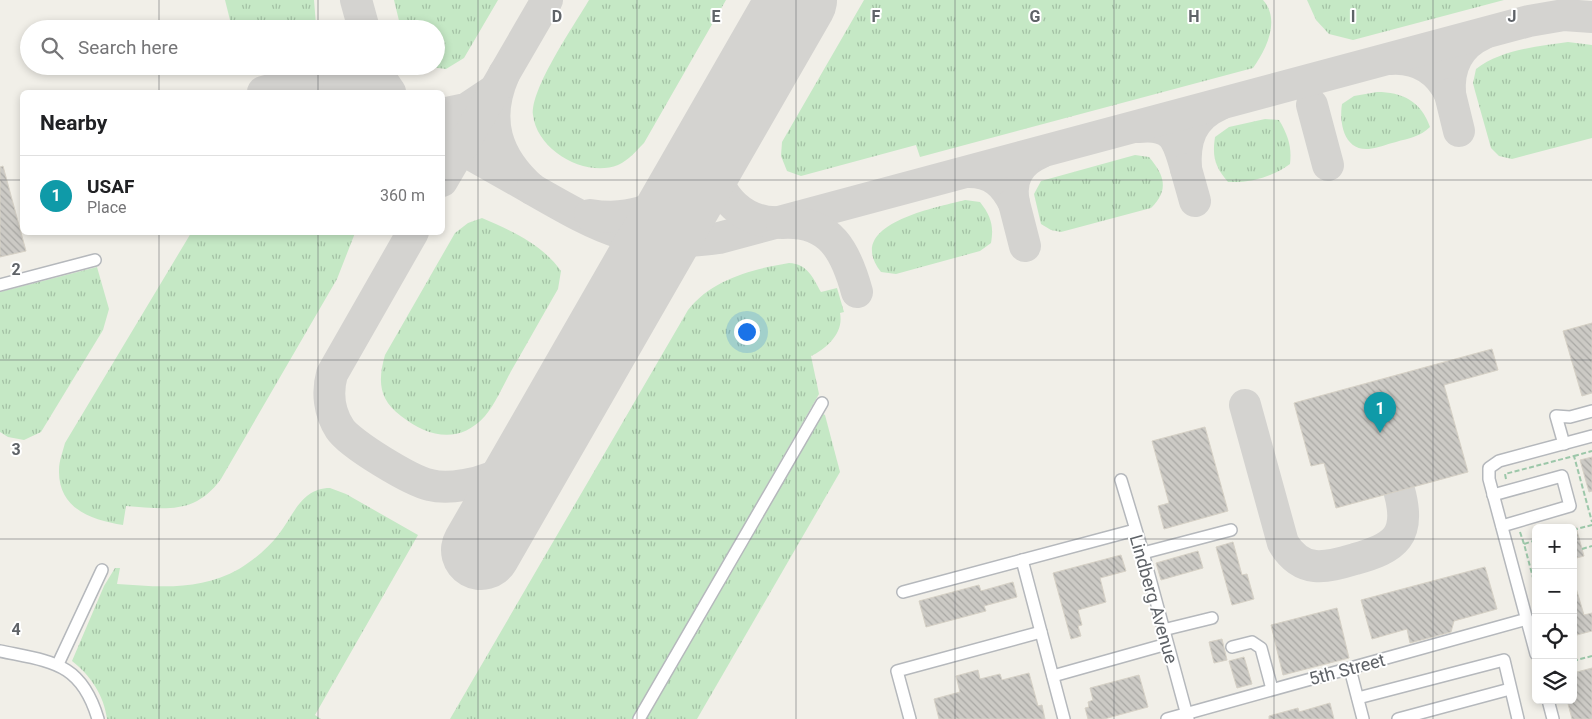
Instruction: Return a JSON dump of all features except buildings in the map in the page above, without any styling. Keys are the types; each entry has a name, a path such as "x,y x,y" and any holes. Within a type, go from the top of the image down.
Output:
{"street":[{"path":"0,285 95,260"},
{"path":"639,719 822,403"},
{"path":"1564,444 1556,416 1570,417 1592,411"},
{"path":"1532,640 1489,479 1489,468 1499,461 1592,436"},
{"path":"1493,495 1562,476 1570,506 1502,526"},
{"name":"Lindberg Avenue","path":"1121,480 1135,530 1144,553 1187,716"},
{"path":"903,592 1135,530"},
{"path":"1144,553 1231,530"},
{"path":"1022,560 1064,719"},
{"path":"58,664 102,570"},
{"path":"1164,630 1212,618"},
{"name":"5th Street","path":"1167,719 1187,716 1272,690 1526,620"},
{"path":"910,719 897,671 1041,632"},
{"path":"1232,647 1252,642 1261,648 1272,690"},
{"path":"1053,676 1167,644"},
{"path":"0,651 58,664 78,678 92,697 98,719"},
{"path":"1358,698 1504,660 1518,719"},
{"path":"1350,669 1363,719"},
{"path":"1398,719 1510,689"},
{"path":"1549,704 1553,719"}],"path":[{"path":"1574,456 1592,451"},
{"path":"1577,529 1592,525"},
{"path":"1532,541 1524,544 1532,574"},
{"path":"1582,549 1592,546"},
{"path":"1577,660 1592,656"}],"green space":[{"path":"225,0 314,0 316,20 230,20"},
{"path":"394,0 498,0 464,58 446,69 445,20 399,20"},
{"path":"589,0 726,0 644,143 622,163 605,168 592,168 578,164 553,150 543,140 536,128 533,115 534,104 546,74 564,40"},
{"path":"864,0 1263,0 1271,17 1271,26 1267,44 1253,68 920,157 916,145 801,176 787,171 781,156 782,142"},
{"path":"1307,0 1504,0 1353,40 1329,34 1316,20"},
{"path":"1568,42 1592,45 1592,138 1512,159 1499,156 1491,148 1475,91 1473,83 1476,69 1496,57 1508,53 1532,47"},
{"path":"1377,92 1395,94 1410,100 1416,104 1430,127 1414,137 1376,148 1361,148 1354,145 1345,134 1341,119 1342,104 1354,96"},
{"path":"1265,119 1279,120 1282,125 1290,147 1290,164 1260,178 1228,182 1217,166 1214,156 1215,137 1229,127"},
{"path":"1135,155 1149,157 1159,170 1163,183 1161,195 1151,208 1061,232 1051,230 1041,224 1034,194 1041,181"},
{"path":"965,200 980,202 987,212 992,226 991,243 980,251 896,274 881,272 872,255 874,242 883,230 915,214"},
{"path":"482,218 515,233 545,253 561,271 558,289 485,416 465,431 443,435 433,433 411,423 393,410 388,403 384,396 381,381 385,355 455,233 468,223"},
{"path":"190,235 354,235 337,279 221,479 201,499 178,507 126,506 123,525 89,516 71,503 64,494 60,483 60,460 65,443"},
{"path":"789,263 796,264 805,269 821,292 837,288 844,312 840,313 841,320 833,339 823,349 811,356 819,394 633,719 450,719 688,310 709,290 721,283 748,272"},
{"path":"97,267 109,309 103,330 41,432 24,440 8,437 0,432 0,292"},
{"path":"825,415 840,472 697,719 645,719 820,416"},
{"path":"330,488 346,494 418,535 315,715 321,719 107,719 103,702 95,686 72,661 104,586 115,568 120,568 117,584 180,586 210,581 224,576 245,565 266,548 279,534 294,511 312,492"}],"taxiway":[{"path":"356,0 362,20"},
{"path":"445,176 547,0"},
{"path":"532,189 578,215 620,233 665,241 719,238 1529,21 1564,15 1592,17"},
{"path":"1390,59 1409,60 1426,66 1433,71 1450,94 1451,75 1456,58 1467,44 1483,34"},
{"path":"445,140 532,189 510,164 502,151 497,137 495,107 504,74"},
{"path":"317,75 308,80 324,78 346,81 363,90"},
{"path":"378,75 389,90"},
{"path":"270,90 308,80"},
{"path":"445,113 466,109 493,91"},
{"path":"1450,94 1459,131"},
{"path":"1138,127 1150,126 1160,128 1173,136 1177,142 1186,169 1186,149 1191,131 1202,116 1219,105"},
{"path":"1312,105 1328,165"},
{"path":"590,215 618,217 641,212 661,203 678,190 692,173 732,113 719,141 715,160 720,186 726,197 745,213 756,219 782,222"},
{"path":"969,172 984,174 996,180 1006,190 1014,203 1013,186 1017,172 1026,161 1040,153"},
{"path":"1186,169 1195,201"},
{"path":"1014,203 1025,246"},
{"path":"782,223 799,223 813,227 834,241 848,264 857,292"},
{"path":"411,235 332,374 330,388 331,409 340,429 356,444 409,477 434,486 447,487 479,482 504,471 526,454 554,421"},
{"path":"1245,405 1283,543 1298,560 1315,566 1334,565 1369,555 1390,544 1397,538 1403,519 1399,490"}],"runway":[{"path":"481,550 797,0"}],"place":[{"name":"USAF","path":"1380,433"}]}
